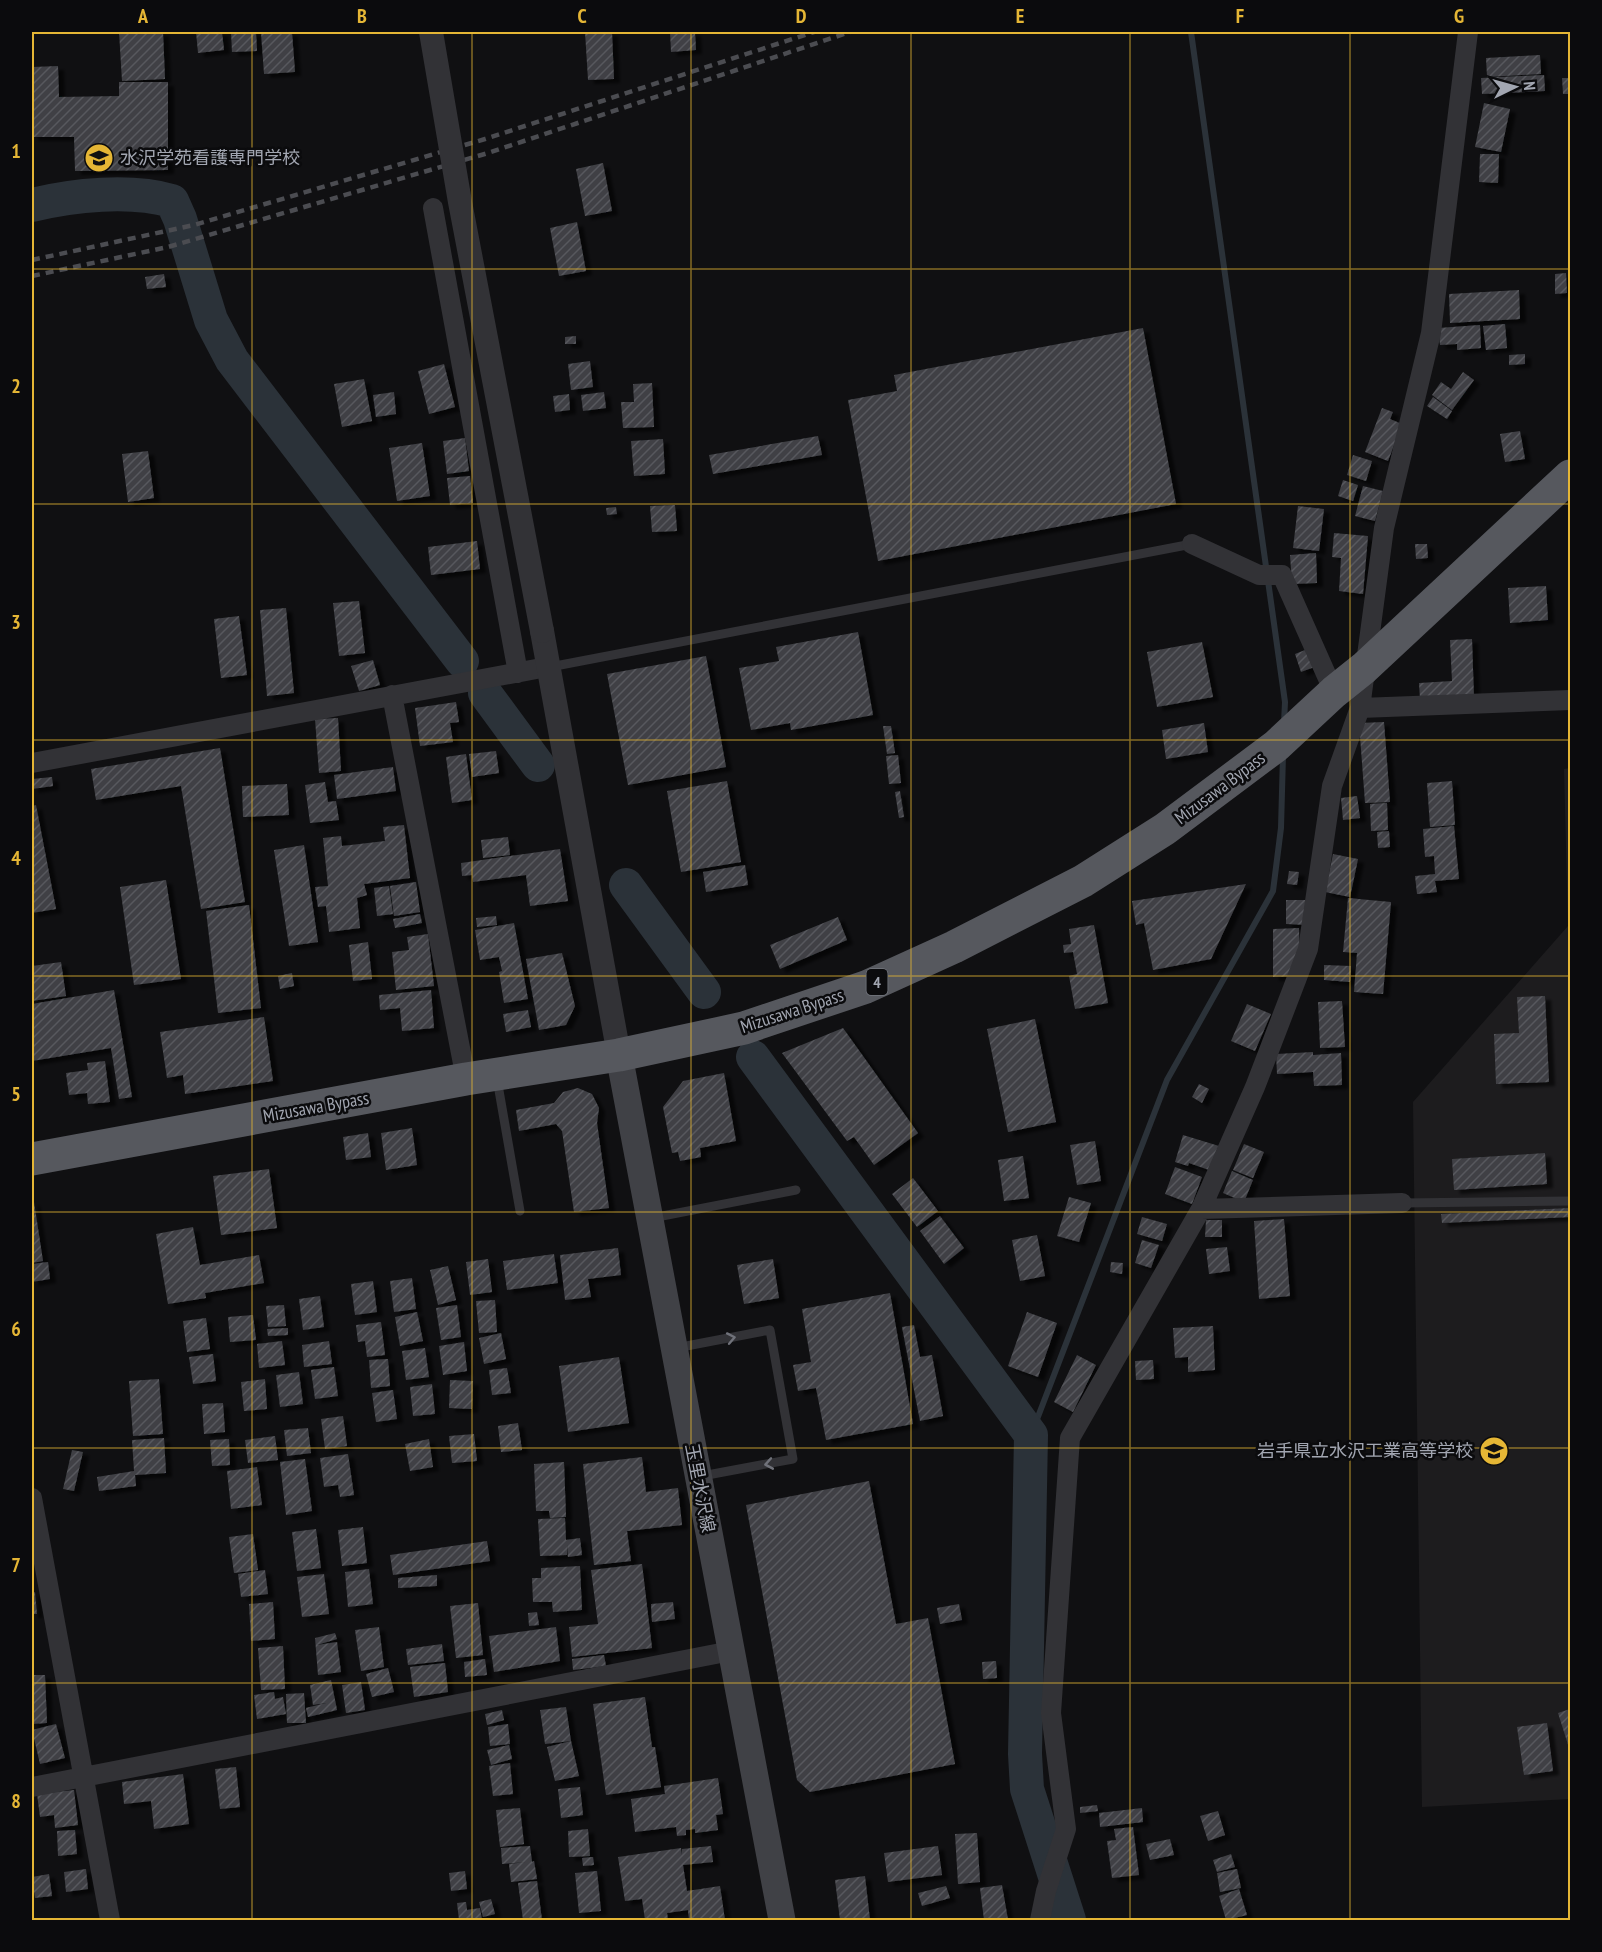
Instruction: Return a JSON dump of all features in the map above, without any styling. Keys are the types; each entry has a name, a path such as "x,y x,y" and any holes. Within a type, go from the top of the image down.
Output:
{"highway":[{"name":"Mizusawa Bypass","path":"32,1159 481,1076 619,1055 744,1028 866,987 1000,924 1083,881 1165,829 1276,746 1347,700 1364,668 1570,476"}],"main road":[{"name":"玉里水沢線","path":"619,1055 782,1920"}],"street":[{"path":"431,32 460,202 542,631 619,1055"},
{"path":"1364,668 1384,528 1431,333 1468,32"},
{"path":"433,208 518,673"},
{"path":"1040,1920 1046,1891 1066,1829 1051,1713 1070,1438 1201,1209 1255,1087 1308,950 1347,700 1282,575 1259,574 1192,543"},
{"path":"32,764 547,667"},
{"path":"392,695 481,1076"},
{"path":"1347,700 1570,700"},
{"path":"1201,1209 1402,1203"},
{"path":"32,1498 110,1920"},
{"path":"32,1787 730,1651"}],"lane":[{"path":"547,667 1192,543"},
{"path":"481,1076 520,1211"},
{"path":"649,1218 796,1190"},
{"path":"1402,1203 1570,1201"},
{"path":"674,1349 770,1330 793,1460 698,1477"}],"shaded area":[{"name":"岩手県立水沢工業高等学校","path":"1570,768 1570,1799 1422,1807 1413,1102 1568,926 1564,769"}],"building":[{"path":"119,32 163,32 165,79 122,81"},
{"path":"196,32 222,32 224,50 198,53"},
{"path":"231,32 256,32 257,51 232,52"},
{"path":"261,32 292,32 295,72 264,74"},
{"path":"585,32 612,32 614,79 588,80"},
{"path":"670,32 695,32 696,50 671,52"},
{"path":"1540,55 1541,74 1487,77 1486,58"},
{"path":"58,66 59,97 119,96 119,82 168,82 168,170 75,171 74,137 32,137 32,67"},
{"path":"1544,75 1545,91 1482,94 1481,78"},
{"path":"1562,78 1570,78 1570,94 1563,94"},
{"path":"1484,103 1510,109 1501,152 1475,147"},
{"path":"1480,154 1499,154 1498,183 1479,182"},
{"path":"603,163 612,211 585,216 576,169"},
{"path":"577,222 586,271 559,276 550,228"},
{"path":"1566,273 1567,293 1555,294 1555,274"},
{"path":"164,274 166,287 147,289 145,277"},
{"path":"1519,290 1520,319 1450,323 1449,294"},
{"path":"1505,324 1507,348 1486,350 1483,326"},
{"path":"1480,325 1481,348 1457,350 1457,344 1440,345 1438,328"},
{"path":"1143,328 1176,504 878,561 848,400 897,391 894,375"},
{"path":"576,336 576,344 565,344 565,337"},
{"path":"1525,354 1525,364 1509,365 1509,355"},
{"path":"590,361 593,387 571,390 568,364"},
{"path":"444,364 455,407 429,414 418,371"},
{"path":"1463,372 1474,380 1452,410 1432,395 1441,382 1451,389"},
{"path":"364,379 372,421 342,427 334,384"},
{"path":"652,383 654,427 623,428 621,402 634,402 633,384"},
{"path":"394,392 396,414 376,417 373,395"},
{"path":"604,392 606,408 583,411 581,395"},
{"path":"569,394 570,410 555,412 553,396"},
{"path":"1433,397 1452,411 1447,419 1427,406"},
{"path":"1382,408 1393,412 1390,419 1402,424 1388,461 1365,452"},
{"path":"1520,431 1525,459 1505,462 1500,434"},
{"path":"818,436 822,455 713,474 709,455"},
{"path":"465,438 469,471 447,474 443,441"},
{"path":"663,439 665,474 634,476 631,441"},
{"path":"422,443 430,496 397,501 389,448"},
{"path":"148,451 154,498 128,502 122,454"},
{"path":"1353,455 1372,461 1366,481 1347,475"},
{"path":"470,476 473,503 450,505 447,478"},
{"path":"1343,480 1358,485 1353,501 1338,496"},
{"path":"1363,486 1383,491 1375,521 1355,516"},
{"path":"675,505 677,531 652,532 650,506"},
{"path":"1298,506 1324,509 1319,551 1293,548"},
{"path":"616,507 617,514 607,515 606,508"},
{"path":"1334,533 1368,536 1363,594 1339,591 1341,558 1332,557"},
{"path":"477,541 480,569 431,575 428,547"},
{"path":"1415,544 1427,544 1428,558 1416,559"},
{"path":"1316,553 1317,583 1292,584 1290,555"},
{"path":"1546,586 1548,620 1510,623 1508,588"},
{"path":"359,601 365,653 339,656 333,603"},
{"path":"286,608 294,693 267,696 260,610"},
{"path":"239,616 247,675 221,678 214,619"},
{"path":"858,632 873,715 791,730 790,723 751,730 739,668 779,661 776,647"},
{"path":"1472,639 1474,698 1420,700 1419,683 1452,681 1450,640"},
{"path":"1202,642 1213,697 1157,707 1147,652"},
{"path":"1310,648 1317,666 1301,672 1295,654"},
{"path":"706,656 726,767 628,785 607,674"},
{"path":"373,660 380,685 359,691 351,666"},
{"path":"456,702 459,722 450,723 453,742 420,746 415,708"},
{"path":"338,718 341,771 319,773 315,719"},
{"path":"1384,722 1390,802 1365,803 1359,723"},
{"path":"1204,723 1208,752 1166,759 1162,730"},
{"path":"883,726 891,726 895,753 887,754"},
{"path":"220,748 245,902 201,909 181,786 96,800 91,769"},
{"path":"496,751 499,773 472,777 469,754"},
{"path":"466,754 472,800 452,803 446,757"},
{"path":"898,755 901,783 889,784 886,756"},
{"path":"393,767 396,791 337,799 334,775"},
{"path":"52,777 53,786 32,789 32,779"},
{"path":"727,781 741,862 681,872 667,791"},
{"path":"1452,781 1455,825 1430,827 1427,783"},
{"path":"325,782 328,802 336,801 339,820 310,823 305,785"},
{"path":"287,784 289,815 243,817 242,786"},
{"path":"900,791 904,817 899,818 895,792"},
{"path":"1357,796 1360,818 1343,820 1341,798"},
{"path":"1387,803 1388,830 1371,831 1370,804"},
{"path":"36,805 56,909 32,913 32,806"},
{"path":"404,825 410,878 364,884 367,895 357,898 360,928 329,932 326,906 318,907 315,887 328,886 323,838 341,836 342,846 385,841 383,827"},
{"path":"1454,826 1459,879 1435,881 1437,892 1417,894 1415,876 1435,874 1434,856 1425,857 1423,829"},
{"path":"1389,831 1390,847 1378,848 1377,832"},
{"path":"508,837 510,855 483,858 481,840"},
{"path":"304,845 318,942 289,946 274,850"},
{"path":"560,849 568,901 530,906 526,875 473,882 472,875 462,876 461,863"},
{"path":"1333,854 1358,859 1350,897 1325,892"},
{"path":"745,865 748,885 706,892 703,872"},
{"path":"1289,871 1299,872 1297,885 1287,884"},
{"path":"166,880 181,979 134,985 120,887"},
{"path":"416,882 420,912 394,916 390,886"},
{"path":"1246,884 1211,959 1153,970 1144,923 1136,925 1132,901"},
{"path":"389,886 393,914 377,916 374,888"},
{"path":"1348,898 1391,902 1383,994 1354,992 1357,953 1343,952"},
{"path":"1286,900 1308,900 1308,925 1286,924"},
{"path":"249,905 261,1008 218,1013 206,911"},
{"path":"420,914 422,923 395,928 393,919"},
{"path":"496,916 497,925 477,927 476,918"},
{"path":"838,917 847,940 780,969 770,945"},
{"path":"514,923 528,999 504,1003 499,957 480,960 475,930"},
{"path":"1094,925 1108,1003 1075,1009 1069,976 1077,974 1073,952 1064,953 1063,945 1071,944 1069,929"},
{"path":"1299,928 1300,976 1273,977 1273,929"},
{"path":"428,934 434,986 396,990 392,952 409,950 407,937"},
{"path":"368,942 372,979 353,981 349,945"},
{"path":"562,953 575,1006 566,1025 539,1030 526,959"},
{"path":"61,962 66,996 32,1001 32,966"},
{"path":"1324,965 1351,966 1350,982 1324,980"},
{"path":"292,973 294,986 280,989 278,976"},
{"path":"114,990 132,1097 119,1099 111,1048 32,1061 32,1004"},
{"path":"431,990 434,1028 402,1031 400,1008 380,1010 379,995"},
{"path":"1545,996 1549,1082 1496,1084 1494,1034 1519,1033 1517,997"},
{"path":"1342,1001 1345,1047 1320,1048 1318,1002"},
{"path":"1247,1004 1271,1014 1255,1051 1231,1041"},
{"path":"528,1010 531,1027 506,1032 503,1014"},
{"path":"264,1017 273,1081 185,1094 183,1075 167,1078 160,1032"},
{"path":"1035,1019 1056,1122 1008,1132 987,1029"},
{"path":"843,1028 918,1133 874,1165 854,1137 847,1141 782,1053"},
{"path":"1313,1052 1313,1055 1341,1053 1342,1085 1314,1086 1313,1072 1277,1074 1276,1054"},
{"path":"105,1061 110,1102 88,1104 87,1093 69,1095 66,1073 88,1070 87,1063"},
{"path":"724,1073 736,1141 700,1148 701,1157 680,1161 678,1152 672,1153 663,1107 683,1081"},
{"path":"1199,1084 1209,1089 1202,1103 1192,1097"},
{"path":"578,1088 592,1094 599,1108 597,1123 609,1208 574,1212 562,1131 556,1124 519,1131 516,1110 554,1103 563,1092"},
{"path":"412,1128 417,1165 386,1170 381,1133"},
{"path":"368,1133 371,1157 346,1160 343,1137"},
{"path":"1183,1135 1219,1146 1212,1171 1189,1163 1188,1166 1175,1162"},
{"path":"1095,1141 1101,1181 1077,1185 1070,1145"},
{"path":"1244,1144 1264,1152 1253,1178 1233,1170"},
{"path":"1545,1153 1547,1184 1454,1190 1452,1159"},
{"path":"1023,1156 1029,1198 1004,1201 998,1160"},
{"path":"1175,1167 1202,1177 1192,1204 1165,1194"},
{"path":"269,1169 277,1228 221,1235 213,1176"},
{"path":"1232,1171 1253,1180 1244,1202 1223,1193"},
{"path":"913,1178 938,1211 917,1227 892,1194"},
{"path":"1069,1197 1091,1203 1079,1242 1057,1236"},
{"path":"32,1202 34,1202 43,1261 32,1263"},
{"path":"1570,1208 1570,1217 1442,1223 1441,1214"},
{"path":"940,1216 964,1248 944,1264 920,1231"},
{"path":"1142,1217 1167,1224 1162,1241 1137,1234"},
{"path":"1284,1219 1290,1296 1259,1299 1254,1221"},
{"path":"1206,1220 1222,1220 1222,1237 1205,1237"},
{"path":"193,1227 200,1265 259,1255 264,1283 205,1293 206,1298 168,1304 156,1234"},
{"path":"1037,1235 1045,1276 1020,1281 1012,1240"},
{"path":"1142,1240 1159,1245 1151,1268 1135,1263"},
{"path":"1227,1247 1230,1271 1209,1274 1206,1249"},
{"path":"618,1248 621,1275 588,1279 591,1297 565,1300 560,1255"},
{"path":"554,1254 558,1283 507,1290 503,1261"},
{"path":"488,1259 492,1292 470,1295 466,1262"},
{"path":"773,1259 779,1298 744,1304 737,1265"},
{"path":"48,1262 50,1279 32,1282 32,1264"},
{"path":"1111,1262 1123,1263 1122,1274 1110,1272"},
{"path":"448,1266 456,1300 438,1305 430,1270"},
{"path":"412,1278 416,1309 394,1312 390,1281"},
{"path":"373,1281 377,1312 355,1315 351,1284"},
{"path":"890,1293 913,1424 826,1440 816,1388 798,1391 793,1365 811,1362 802,1309"},
{"path":"320,1296 324,1327 303,1330 299,1299"},
{"path":"495,1300 497,1332 479,1333 476,1301"},
{"path":"284,1305 286,1326 268,1327 266,1306"},
{"path":"457,1305 461,1337 441,1340 436,1308"},
{"path":"417,1312 423,1341 400,1346 395,1317"},
{"path":"1027,1312 1057,1323 1038,1377 1008,1366"},
{"path":"253,1315 256,1340 230,1342 228,1317"},
{"path":"206,1318 210,1349 187,1352 183,1321"},
{"path":"381,1322 385,1355 367,1357 365,1341 358,1342 356,1325"},
{"path":"914,1325 920,1357 932,1355 943,1416 920,1421 902,1327"},
{"path":"1213,1326 1215,1370 1188,1372 1188,1357 1175,1358 1173,1328"},
{"path":"288,1328 288,1335 268,1336 267,1329"},
{"path":"501,1333 506,1359 484,1364 479,1338"},
{"path":"282,1341 285,1365 259,1368 257,1344"},
{"path":"329,1341 332,1364 304,1367 302,1345"},
{"path":"464,1342 467,1371 443,1375 439,1346"},
{"path":"425,1348 429,1377 406,1380 402,1351"},
{"path":"213,1354 216,1381 193,1384 189,1357"},
{"path":"1077,1355 1096,1365 1073,1412 1054,1402"},
{"path":"619,1357 629,1423 568,1432 559,1366"},
{"path":"388,1359 390,1386 371,1388 369,1360"},
{"path":"1153,1360 1154,1379 1136,1380 1135,1361"},
{"path":"334,1367 338,1396 315,1399 311,1370"},
{"path":"507,1368 511,1393 492,1395 489,1370"},
{"path":"299,1372 303,1404 280,1407 276,1375"},
{"path":"159,1379 163,1434 133,1436 129,1381"},
{"path":"265,1379 267,1409 244,1411 241,1382"},
{"path":"450,1380 473,1381 472,1409 449,1408"},
{"path":"432,1384 435,1414 413,1416 410,1387"},
{"path":"393,1390 397,1419 376,1422 372,1393"},
{"path":"223,1403 225,1432 204,1434 202,1404"},
{"path":"343,1416 347,1446 325,1449 321,1419"},
{"path":"518,1423 522,1450 501,1452 498,1426"},
{"path":"308,1428 311,1453 287,1456 284,1430"},
{"path":"474,1434 477,1461 452,1463 449,1436"},
{"path":"275,1436 278,1460 248,1463 245,1440"},
{"path":"164,1438 166,1473 135,1475 136,1486 99,1491 97,1477 134,1471 132,1440"},
{"path":"229,1439 230,1465 212,1466 210,1440"},
{"path":"429,1439 433,1467 410,1471 405,1444"},
{"path":"72,1450 83,1452 74,1491 63,1489"},
{"path":"348,1454 354,1495 340,1497 338,1485 324,1487 320,1458"},
{"path":"642,1457 646,1492 678,1488 682,1525 627,1531 631,1561 594,1565 583,1464"},
{"path":"305,1459 312,1511 286,1515 280,1462"},
{"path":"564,1462 566,1517 550,1518 549,1511 536,1511 534,1464"},
{"path":"257,1467 262,1505 231,1509 227,1471"},
{"path":"869,1481 896,1624 928,1618 955,1764 810,1792 797,1780 746,1505"},
{"path":"565,1518 566,1540 580,1538 582,1555 568,1557 567,1545 567,1555 540,1556 538,1519"},
{"path":"363,1527 367,1563 342,1566 338,1530"},
{"path":"316,1529 321,1568 297,1571 292,1532"},
{"path":"253,1534 258,1570 234,1573 229,1537"},
{"path":"487,1541 490,1561 393,1575 390,1555"},
{"path":"642,1564 652,1648 572,1657 569,1627 598,1624 591,1570"},
{"path":"580,1566 582,1610 553,1612 552,1602 533,1602 532,1578 541,1578 541,1568"},
{"path":"369,1569 373,1604 348,1607 345,1572"},
{"path":"265,1570 268,1594 241,1597 238,1574"},
{"path":"324,1574 329,1614 302,1617 297,1577"},
{"path":"437,1575 437,1586 398,1588 398,1578"},
{"path":"35,1592 37,1614 32,1614 32,1593"},
{"path":"273,1602 275,1639 251,1641 249,1604"},
{"path":"673,1602 675,1619 652,1622 651,1604"},
{"path":"478,1603 483,1655 456,1658 450,1606"},
{"path":"959,1604 962,1620 940,1624 937,1608"},
{"path":"537,1612 539,1625 529,1626 528,1613"},
{"path":"379,1627 384,1667 361,1671 355,1630"},
{"path":"556,1627 560,1661 494,1672 489,1636"},
{"path":"335,1633 337,1639 317,1645 337,1642 341,1672 318,1675 315,1638"},
{"path":"442,1644 444,1661 408,1665 406,1649"},
{"path":"283,1646 285,1689 261,1690 258,1648"},
{"path":"604,1655 606,1666 573,1670 572,1659"},
{"path":"485,1659 487,1675 465,1677 464,1662"},
{"path":"996,1661 997,1678 983,1679 982,1662"},
{"path":"445,1663 448,1692 414,1697 410,1667"},
{"path":"388,1668 394,1692 372,1697 366,1674"},
{"path":"32,1675 45,1675 47,1723 32,1724"},
{"path":"331,1680 337,1710 308,1717 306,1708 326,1703 313,1705 310,1685"},
{"path":"361,1682 365,1710 346,1713 342,1685"},
{"path":"274,1692 275,1699 283,1697 286,1714 257,1719 254,1695"},
{"path":"304,1693 306,1723 287,1723 286,1694"},
{"path":"645,1697 652,1747 655,1747 661,1787 606,1795 593,1704"},
{"path":"566,1707 571,1741 545,1744 540,1710"},
{"path":"1570,1709 1570,1751 1558,1713"},
{"path":"502,1710 504,1720 487,1725 485,1714"},
{"path":"1547,1723 1553,1771 1524,1775 1517,1727"},
{"path":"56,1724 65,1758 40,1764 32,1730"},
{"path":"508,1724 510,1744 490,1746 488,1727"},
{"path":"571,1741 579,1776 555,1781 547,1747"},
{"path":"509,1745 512,1759 491,1765 487,1750"},
{"path":"510,1763 513,1794 493,1796 489,1766"},
{"path":"236,1767 240,1807 220,1809 215,1769"},
{"path":"183,1774 189,1824 154,1829 151,1801 124,1804 122,1782"},
{"path":"718,1778 723,1814 716,1815 718,1830 695,1833 695,1829 686,1830 686,1835 677,1836 676,1827 635,1832 631,1799 665,1794 664,1786"},
{"path":"580,1787 583,1815 561,1818 558,1789"},
{"path":"74,1790 78,1825 55,1828 54,1815 40,1817 37,1794"},
{"path":"1097,1805 1098,1811 1080,1813 1080,1807"},
{"path":"520,1808 524,1844 500,1847 496,1810"},
{"path":"1142,1808 1143,1822 1100,1827 1099,1813"},
{"path":"1218,1811 1225,1835 1208,1841 1200,1816"},
{"path":"1133,1827 1139,1875 1112,1878 1107,1841 1116,1840 1114,1829"},
{"path":"588,1829 590,1856 569,1857 568,1831"},
{"path":"75,1830 77,1854 58,1856 57,1831"},
{"path":"977,1833 980,1882 958,1884 955,1834"},
{"path":"1170,1839 1174,1855 1150,1860 1146,1844"},
{"path":"530,1846 537,1879 511,1882 509,1864 526,1862 502,1864 501,1848"},
{"path":"711,1846 713,1862 683,1865 687,1891 720,1886 725,1920 689,1920 688,1910 667,1913 668,1920 645,1920 642,1899 625,1901 618,1857 681,1848 682,1855 682,1849"},
{"path":"938,1846 942,1875 888,1882 884,1853"},
{"path":"1231,1854 1235,1867 1217,1872 1213,1860"},
{"path":"593,1857 594,1865 583,1866 582,1858"},
{"path":"86,1869 88,1889 66,1892 64,1872"},
{"path":"1237,1869 1241,1888 1220,1892 1217,1873"},
{"path":"465,1871 467,1889 451,1891 449,1873"},
{"path":"597,1871 601,1911 579,1913 575,1873"},
{"path":"49,1874 52,1896 35,1898 32,1877"},
{"path":"865,1876 870,1920 840,1920 835,1880"},
{"path":"537,1881 542,1920 523,1920 518,1883"},
{"path":"1002,1885 1008,1920 984,1920 980,1888"},
{"path":"946,1886 950,1898 922,1906 918,1893"},
{"path":"1239,1889 1247,1915 1226,1920 1219,1896"},
{"path":"491,1899 495,1914 483,1917 479,1902"},
{"path":"466,1902 467,1910 480,1908 482,1920 459,1920 457,1903"}],"waterway":[{"path":"1191,32 1285,702 1284,723"},
{"path":"32,205 65,198 120,194 156,197 172,201 180,219 211,320 232,360 462,661"},
{"path":"485,693 538,765"},
{"path":"1031,1435 1167,1080 1273,891 1281,828 1283,755"},
{"path":"626,885 704,992"},
{"path":"753,1057 1031,1435 1025,1754 1027,1789 1069,1920"}],"railway":[{"path":"32,260 194,225 485,139 814,32"},
{"path":"32,276 168,247 488,153 850,32"}],"place":[{"name":"水沢学苑看護専門学校","path":"99,158"},
{"name":"岩手県立水沢工業高等学校","path":"1494,1451"}]}
